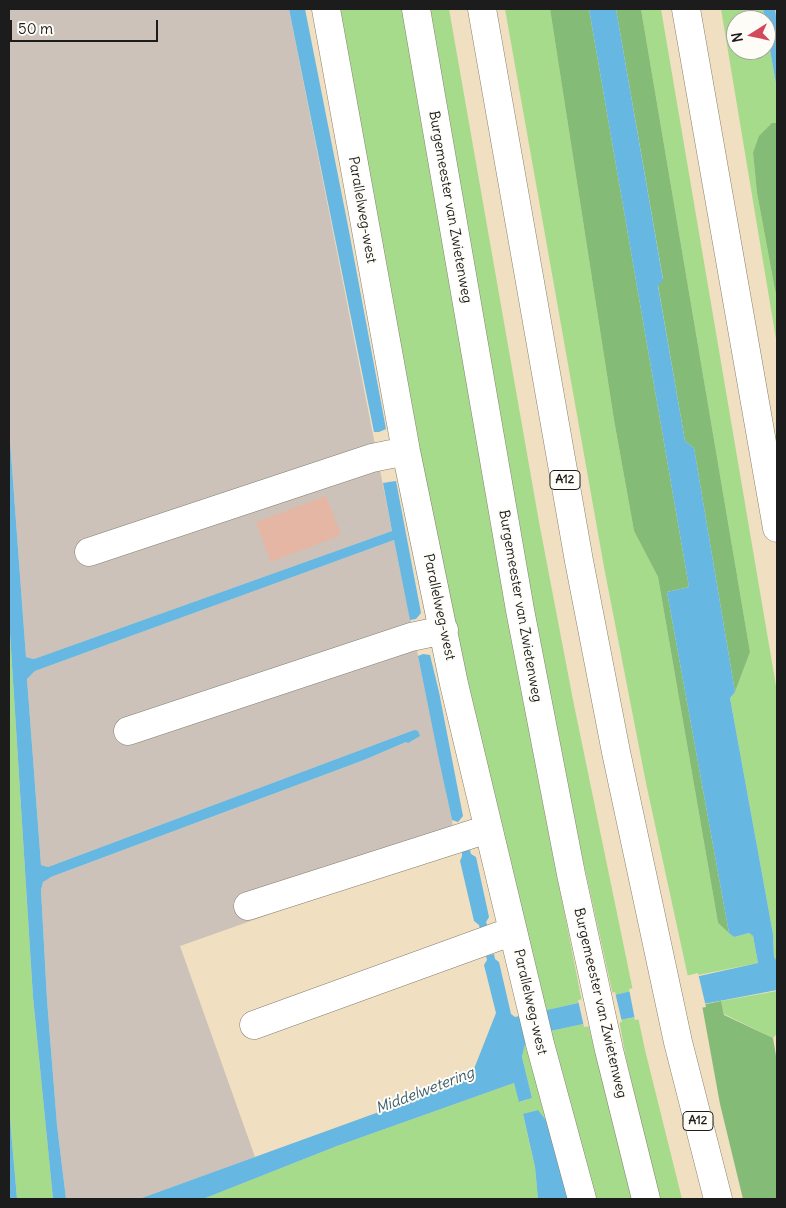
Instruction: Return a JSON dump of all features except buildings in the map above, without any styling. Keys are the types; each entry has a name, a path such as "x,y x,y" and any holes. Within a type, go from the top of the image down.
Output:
{"main road":[{"name":"Parallelweg-west","path":"326,9 406,451 454,684 540,1044 582,1199"},
{"name":"Burgemeester van Zwietenweg","path":"416,9 520,610 571,874 609,1050 646,1199"},
{"name":"A12","path":"482,9 579,561 616,752 678,1042 718,1199"},
{"path":"686,9 777,528"},
{"path":"89,552 372,458 406,451"},
{"path":"128,731 411,637 444,630"},
{"path":"248,906 488,829"},
{"path":"254,1025 513,931"}],"shaded area":[{"path":"9,9 289,9 392,531 34,659 26,657 9,427"},
{"path":"394,540 452,820 454,849 180,946 255,1157 139,1199 66,1199 57,1125 47,1000 41,890 43,882 46,879 364,760 406,742 414,730 48,867 41,865 27,679 35,671"}],"green space":[{"path":"338,9 403,9 485,487 543,804 582,1002 542,1011 502,843 437,546"},
{"path":"428,9 449,9 539,522 573,700 633,991 613,995 570,802 539,642"},
{"path":"505,9 550,9 614,420 634,531 658,577 718,923 734,937 749,933 753,936 758,963 688,977 646,783 604,567"},
{"path":"550,9 589,9 689,587 667,592 729,933 718,923 658,577 634,531 614,420"},
{"path":"616,9 641,9 750,652 735,692 694,448 685,441 658,285 663,279"},
{"path":"641,9 661,9 777,692 777,961 774,957 773,934 730,698 735,692 750,652"},
{"path":"721,9 763,9 726,10 726,39"},
{"path":"730,60 772,60 777,90 777,123 772,124 753,153 757,193 777,297 777,345"},
{"path":"772,123 777,123 777,297 757,193 753,153 759,136"},
{"path":"9,617 33,997 53,1199 17,1199 11,1130 9,1100"},
{"path":"777,991 777,1034 773,1038 724,1014 721,1001"},
{"path":"721,1001 724,1015 773,1038 777,1062 777,1199 743,1199 720,1104 702,1005"},
{"path":"638,1017 682,1199 659,1199 619,1020"},
{"path":"588,1023 632,1199 569,1199 537,1110 523,1115 535,1167 538,1199 203,1199 337,1146 514,1083 520,1102 532,1098 522,1057 527,1036"}],"water":[{"path":"289,9 305,9 386,429 379,432 374,432"},
{"path":"589,9 616,9 663,280 658,286 685,441 694,448 735,692 730,698 773,934 774,957 777,961 777,990 609,1022 588,1023 527,1036 522,1057 532,1098 519,1102 514,1083 337,1146 203,1199 139,1199 470,1079 496,1013 484,965 487,960 486,956 494,954 495,959 499,962 511,1014 515,1017 758,963 753,936 749,933 734,937 729,933 667,592 689,587"},
{"path":"776,16 777,24 777,90 772,60 776,60"},
{"path":"9,427 26,657 34,659 392,531 383,483 396,481 421,613 416,619 410,620 394,540 35,671 27,679 41,865 48,867 414,730 418,731 420,736 408,743 406,742 364,760 51,877 43,882 41,890 47,1000 57,1125 66,1199 53,1199 33,997 9,617"},
{"path":"423,654 430,655 439,692 463,816 458,822 452,820 439,760 418,656"},
{"path":"470,850 471,854 476,857 489,917 486,922 488,927 480,929 479,925 474,921 460,861 462,851"},
{"path":"9,1100 11,1130 17,1199 9,1199"},
{"path":"538,1110 550,1126 569,1199 538,1199 535,1167 523,1114"}],"pier":[{"path":"698,973 706,1007 635,1020 629,989"},
{"path":"615,992 622,1022 584,1027 578,1000"}],"water label":[{"name":"Middelwetering","path":"425,1091"}]}
